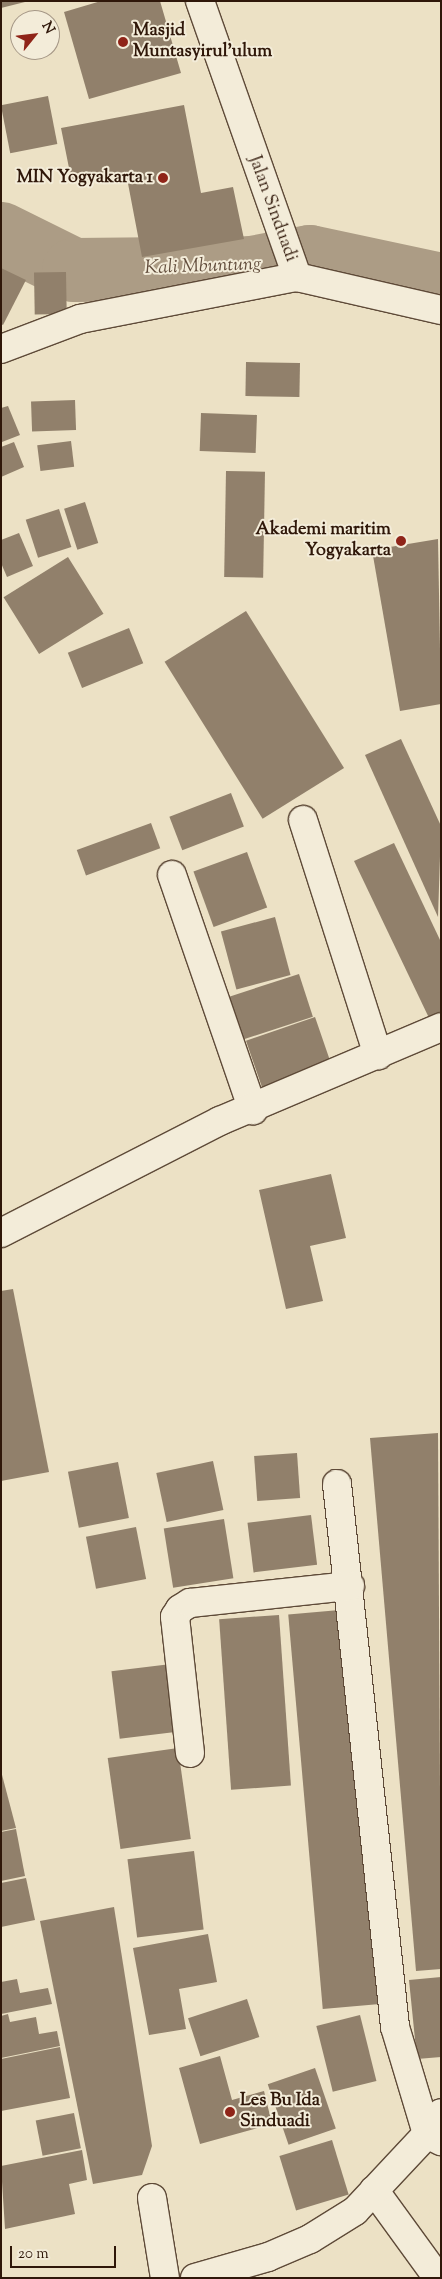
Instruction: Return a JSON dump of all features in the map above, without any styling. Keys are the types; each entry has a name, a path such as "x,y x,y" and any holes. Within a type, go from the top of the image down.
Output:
{"street":[{"name":"Jalan Sinduadi","path":"200,1 270,209 295,271 441,310"},
{"path":"1,349 80,319 295,271"},
{"path":"303,820 378,1055"},
{"path":"172,875 253,1110"},
{"path":"1,1233 220,1121 253,1110 441,1027"},
{"path":"195,2278 268,2257 310,2239 355,2211 436,2130 395,2027 350,1586 337,1484"},
{"path":"190,1754 175,1617 180,1609 190,1603 350,1586"},
{"path":"374,2190 438,2278"},
{"path":"152,2198 165,2278"}],"building":[{"path":"1,1 25,1 25,2 1,8"},
{"name":"Masjid Muntasyirul'ulum","path":"101,1 160,1 181,73 89,99 64,12"},
{"path":"48,96 57,144 10,153 1,105"},
{"name":"MIN Yogyakarta 1","path":"184,105 201,193 233,187 244,239 142,257 126,173 72,183 61,128"},
{"path":"1,268 26,280 3,325 1,324"},
{"path":"66,272 67,314 35,315 34,273"},
{"path":"246,362 300,363 299,397 245,396"},
{"path":"75,400 76,430 32,432 31,402"},
{"path":"8,406 20,435 2,442 1,408"},
{"path":"201,413 257,415 256,453 200,451"},
{"path":"71,441 74,467 40,471 37,445"},
{"path":"14,442 24,467 1,477 1,447"},
{"path":"226,471 265,472 263,578 224,577"},
{"path":"85,502 98,543 77,550 64,509"},
{"path":"59,509 71,547 38,558 26,520"},
{"path":"19,533 33,566 7,577 1,563 1,540"},
{"path":"438,539 441,704 400,711 372,550"},
{"path":"68,557 104,614 39,654 4,597"},
{"path":"246,611 344,768 263,819 165,662"},
{"path":"129,628 143,663 82,688 68,653"},
{"path":"401,739 441,826 438,917 365,755"},
{"path":"231,793 244,827 182,850 169,817"},
{"path":"151,823 160,848 86,875 77,850"},
{"path":"394,843 441,942 441,1015 430,1020 354,861"},
{"path":"247,852 267,907 214,927 193,871"},
{"path":"275,917 291,975 236,989 221,931"},
{"path":"299,974 313,1017 242,1040 228,997"},
{"path":"315,1017 334,1073 265,1097 246,1041"},
{"path":"331,1174 346,1238 310,1246 323,1301 286,1309 259,1190"},
{"path":"13,1289 49,1472 1,1481 1,1291"},
{"path":"438,1433 441,1969 416,1971 370,1438"},
{"path":"297,1453 300,1498 257,1501 254,1456"},
{"path":"213,1461 223,1510 167,1522 156,1473"},
{"path":"118,1462 129,1518 79,1528 68,1472"},
{"path":"311,1515 317,1565 254,1572 247,1523"},
{"path":"224,1519 233,1578 173,1588 164,1529"},
{"path":"136,1527 146,1579 96,1589 86,1537"},
{"path":"351,1609 386,2003 323,2009 288,1614"},
{"path":"279,1615 291,1786 231,1790 219,1619"},
{"path":"171,1664 179,1731 120,1739 111,1671"},
{"path":"178,1748 191,1839 120,1849 108,1758"},
{"path":"1,1771 16,1828 1,1831"},
{"path":"16,1829 25,1876 1,1881 1,1832"},
{"path":"194,1851 204,1929 137,1938 127,1859"},
{"path":"26,1878 35,1920 1,1927 1,1883"},
{"path":"114,1907 152,2146 142,2175 93,2184 40,1921"},
{"path":"208,1934 217,1982 179,1989 186,2029 149,2035 133,1948"},
{"path":"441,1977 441,2057 417,2059 409,1980"},
{"path":"17,1979 20,1993 48,1988 52,2004 1,2014 1,1982"},
{"path":"247,1999 259,2037 200,2056 188,2018"},
{"path":"8,2014 10,2022 36,2017 39,2034 57,2031 60,2046 1,2058 1,2016"},
{"path":"360,2015 376,2081 333,2092 316,2026"},
{"path":"60,2047 70,2098 1,2111 1,2059"},
{"name":"Les Bu Ida Sinduadi","path":"220,2056 232,2100 264,2091 272,2124 200,2144 179,2068"},
{"path":"315,2068 336,2129 289,2145 268,2084"},
{"path":"74,2113 81,2148 43,2156 36,2120"},
{"path":"332,2140 349,2195 296,2211 279,2156"},
{"path":"82,2150 87,2180 69,2184 75,2214 5,2229 1,2166"}],"waterway":[{"name":"Kali Mbuntung","path":"1,234 74,270 252,268 310,257 441,285"}],"place":[{"name":"Masjid Muntasyirul'ulum","path":"123,42"},
{"name":"MIN Yogyakarta 1","path":"163,178"},
{"name":"Akademi maritim Yogyakarta","path":"401,541"},
{"name":"Les Bu Ida Sinduadi","path":"230,2112"}]}
